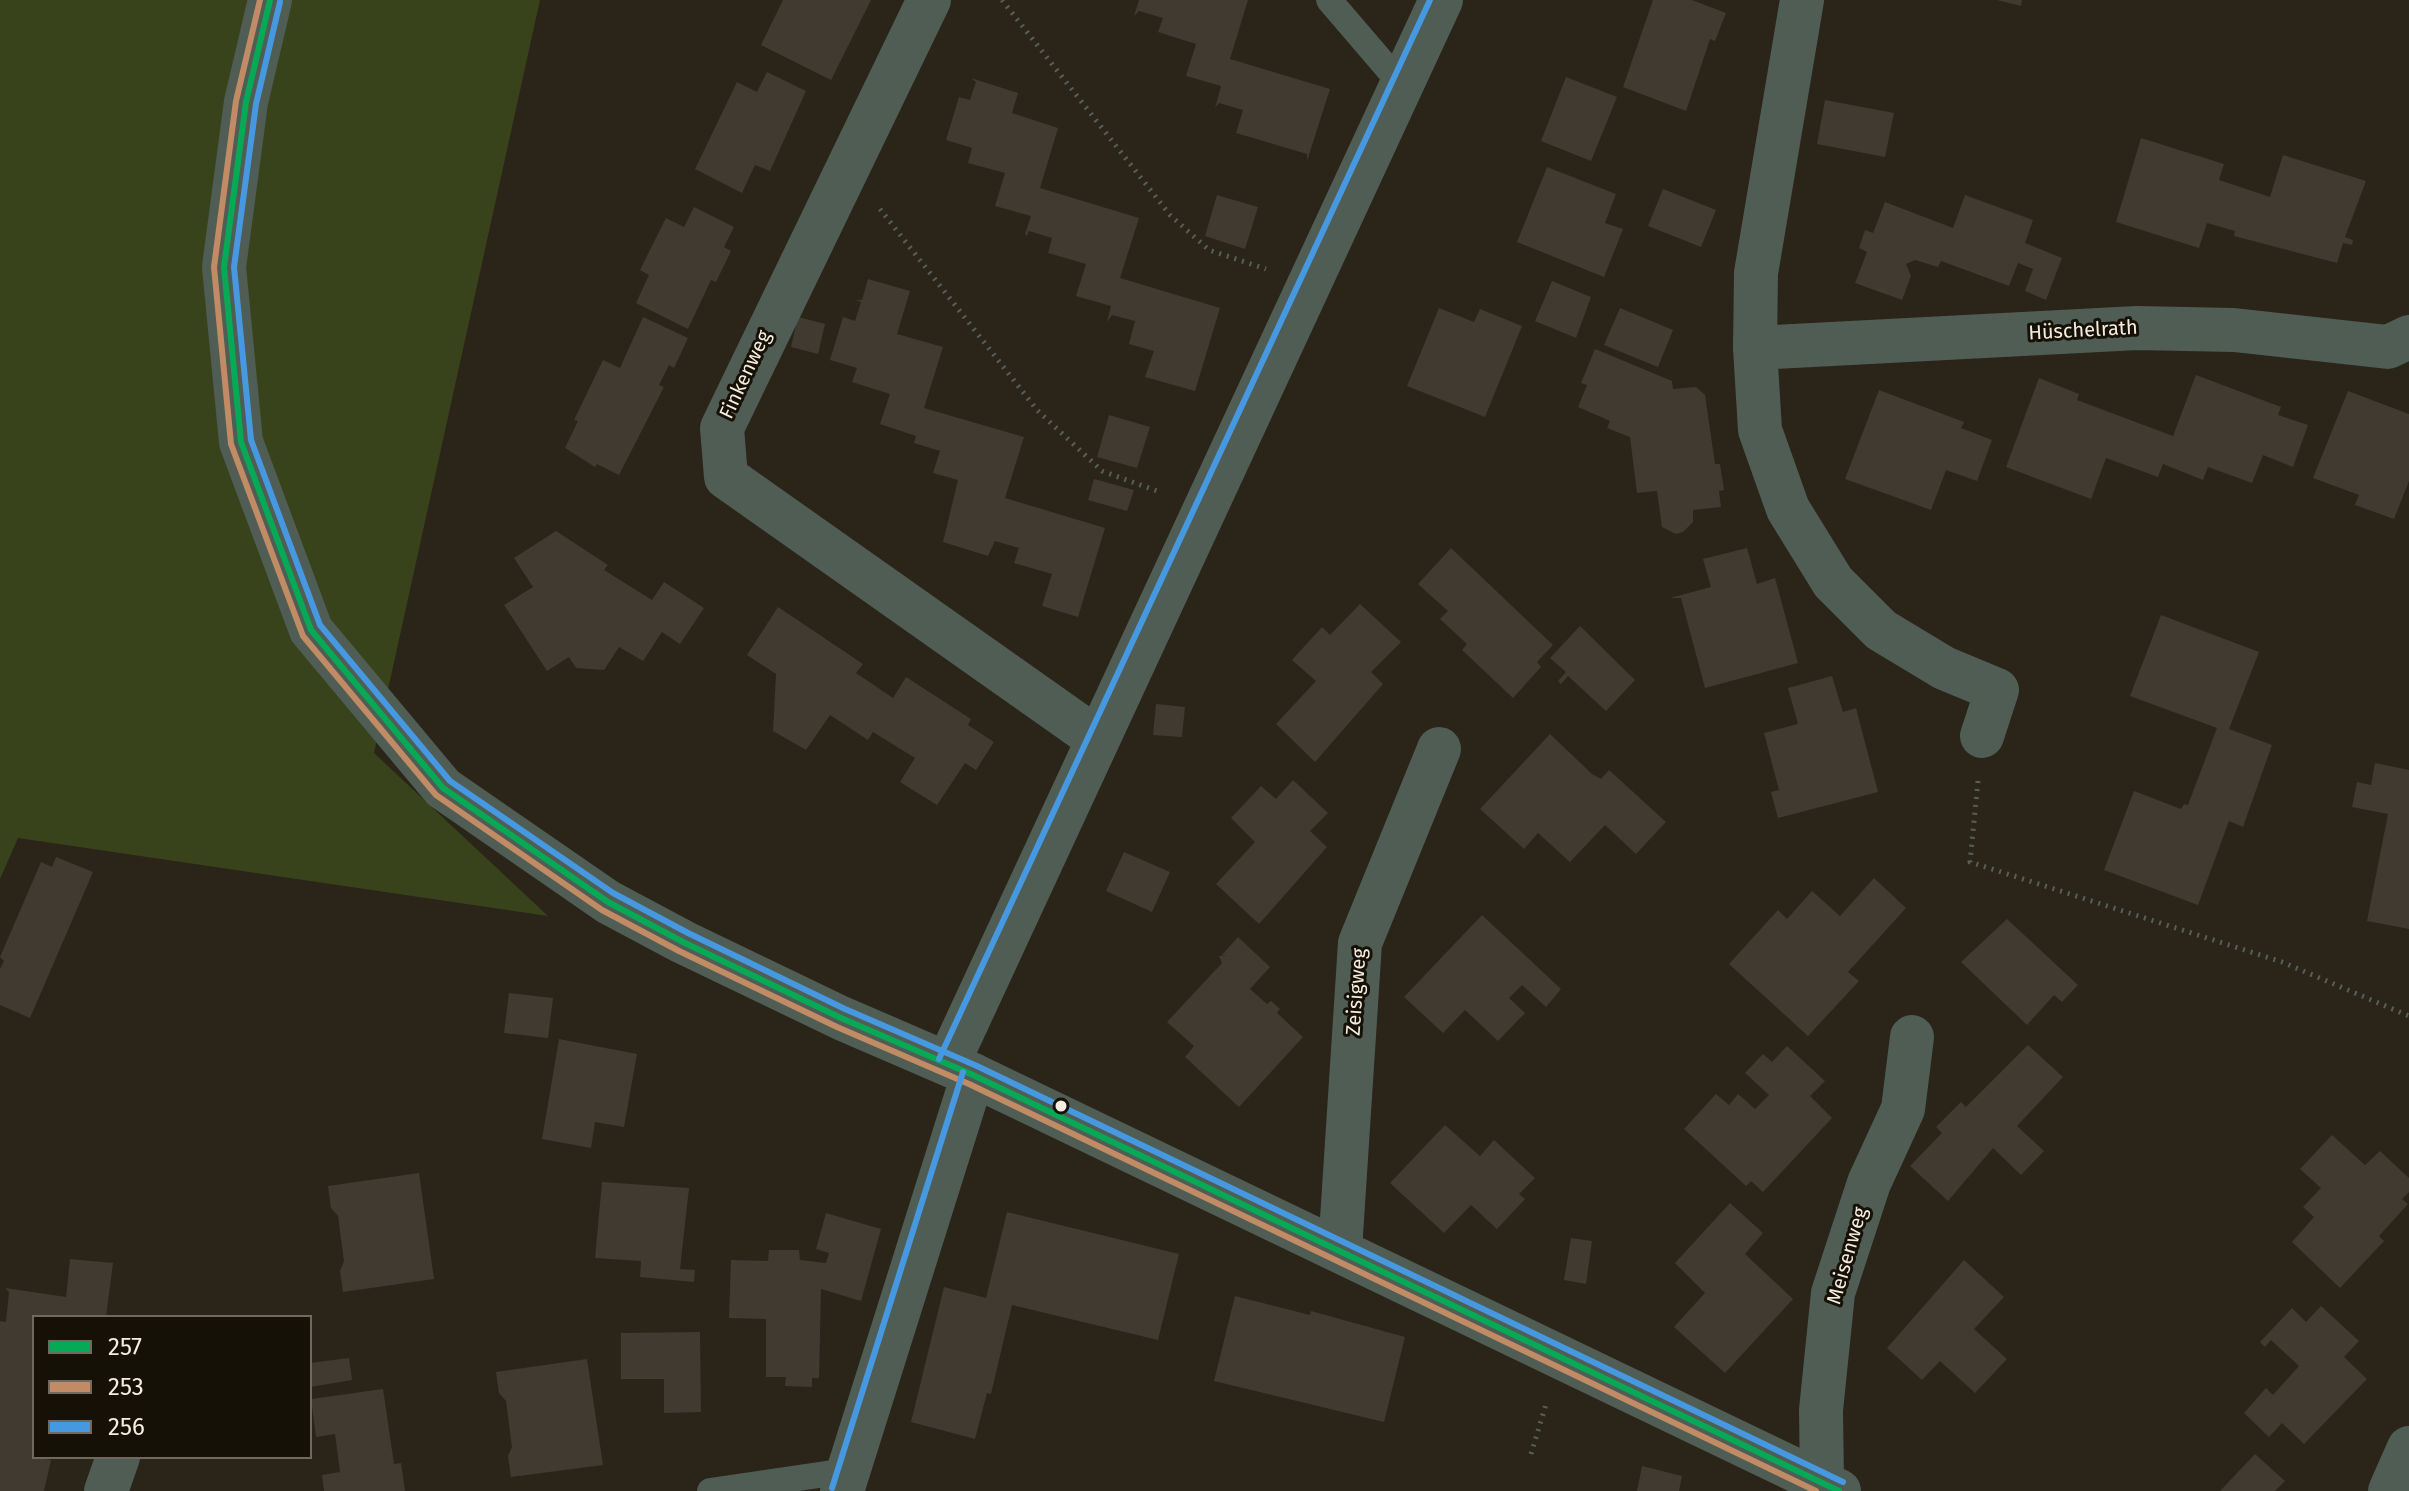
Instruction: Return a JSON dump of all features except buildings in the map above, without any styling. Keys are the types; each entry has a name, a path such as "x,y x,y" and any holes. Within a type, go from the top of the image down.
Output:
{"street":[{"path":"270,0 246,102 224,267 241,442 311,630 443,788 608,902 841,1018 961,1069 1830,1487"},
{"name":"Finkenweg","path":"929,0 722,428 726,477 1096,738"},
{"path":"844,1481 961,1069 1096,738 1206,509 1441,0"},
{"path":"1802,0 1756,273 1755,348 1760,430 1788,509 1833,582 1881,630 1944,668 1997,690 1982,736"},
{"name":"Hüschelrath","path":"1755,348 2137,328 2234,330 2388,347 2409,337"},
{"name":"Zeisigweg","path":"1340,1250 1360,943 1439,749"},
{"name":"Meisenweg","path":"1830,1487 1821,1410 1833,1293 1869,1183 1903,1109 1912,1037"},
{"path":"2390,1491 2409,1448"},
{"path":"106,1491 117,1459"}],"lane":[{"path":"1329,0 1401,84"},
{"path":"710,1491 844,1481"}],"path":[{"path":"1002,0 1170,215 1209,250 1309,283"},
{"path":"848,169 1037,410 1102,471 1206,509"},
{"path":"1982,736 1970,862 2282,962 2409,1016"}],"green space":[{"path":"0,0 540,0 374,753 548,916 18,838 0,879"}],"transit line":[{"name":"253","path":"260,0 236,101 214,267 231,444 303,636 436,795 602,910 679,951 837,1027 969,1084 1816,1491"},
{"name":"257","path":"270,0 246,102 224,267 241,442 311,630 443,788 608,902 683,942 841,1018 973,1075 1839,1491"},
{"name":"256","path":"939,1059 1430,0"},
{"name":"256","path":"280,2 256,104 234,267 251,440 320,625 450,781 613,893 688,933 845,1009 977,1066 1843,1482"},
{"name":"256","path":"832,1488 963,1072"}]}
